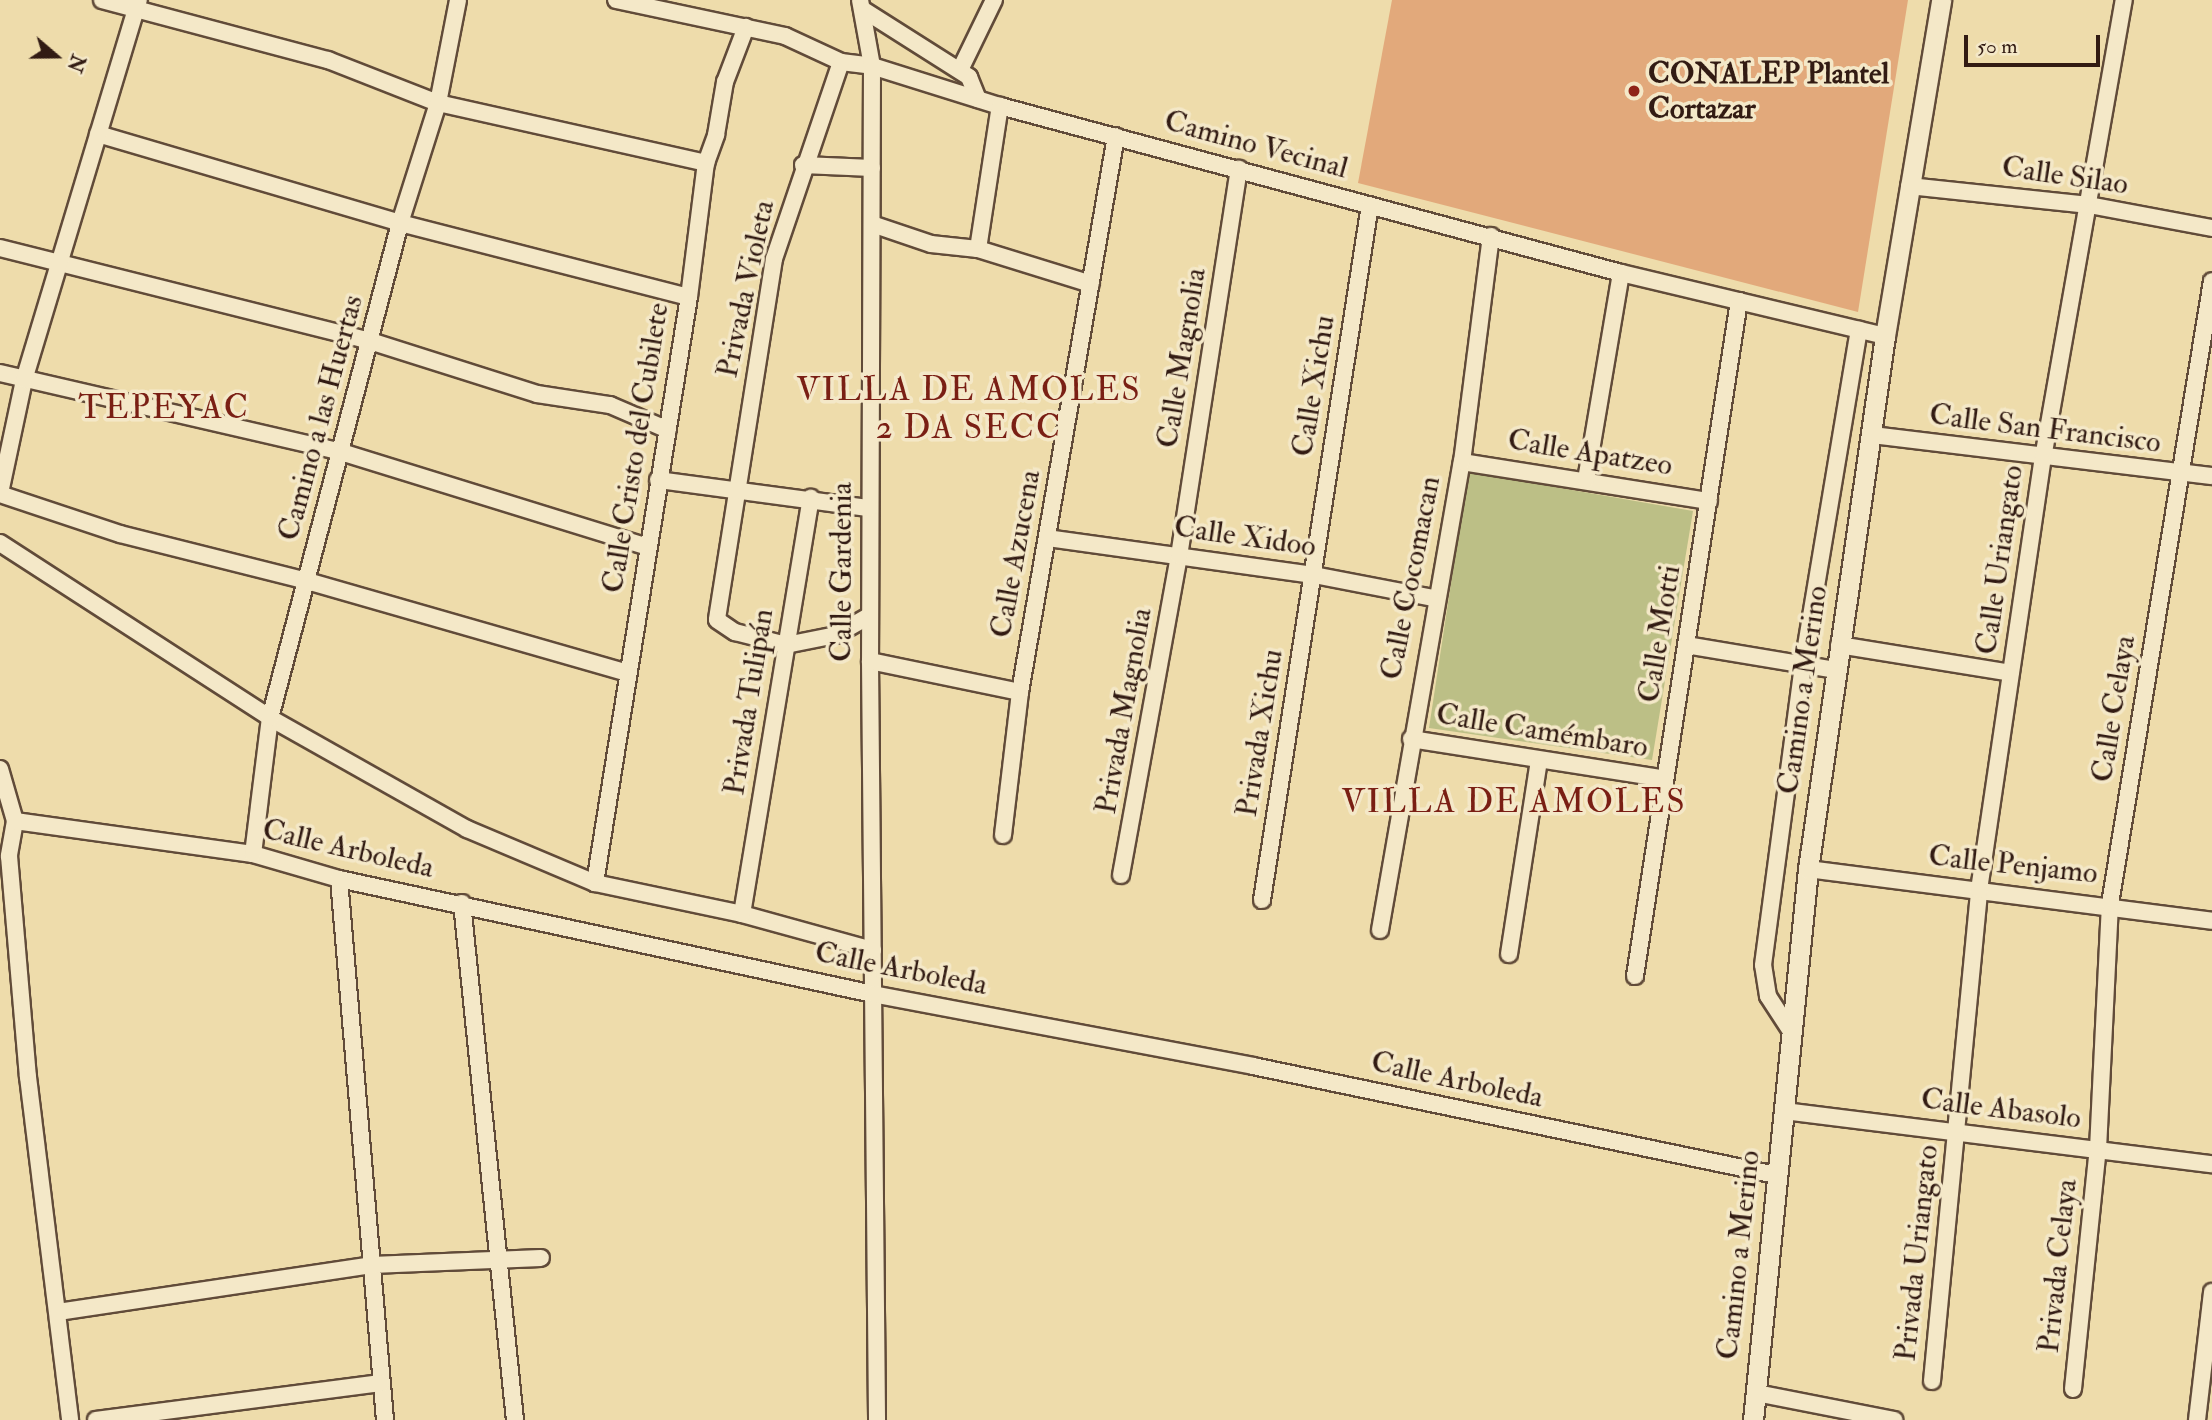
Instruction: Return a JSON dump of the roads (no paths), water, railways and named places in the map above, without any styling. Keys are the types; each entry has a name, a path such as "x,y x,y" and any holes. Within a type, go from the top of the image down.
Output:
{"street":[{"path":"102,0 138,4 328,60 438,103 706,163"},
{"name":"Camino a las Huertas","path":"253,854 270,718 400,223 438,103 458,0"},
{"name":"Camino Vecinal","path":"616,0 785,36 841,62 872,66 1000,106 1622,273 1885,336"},
{"path":"960,70 994,0"},
{"name":"Camino a Merino","path":"1753,1420 1808,869 1885,336 1941,0"},
{"name":"Calle Uriangato","path":"1957,1131 1979,890 2011,673 2043,458 2124,0"},
{"path":"138,4 24,380 0,494 120,534 307,581 627,673"},
{"path":"861,5 960,70 975,85 978,99"},
{"name":"Calle Gardenia","path":"861,5 872,66 869,616 877,1420"},
{"name":"Calle Cristo del Cubilete","path":"595,883 689,297 706,163 716,135 725,82 746,27"},
{"name":"Privada Violeta","path":"786,645 721,626 718,601 774,260 803,164 841,62"},
{"path":"978,249 1000,106"},
{"path":"98,134 400,223 689,297"},
{"name":"Calle Azucena","path":"1003,835 1020,692 1116,136"},
{"path":"803,164 872,168"},
{"name":"Calle Magnolia","path":"1179,556 1239,169"},
{"name":"Calle Silao","path":"1909,186 2089,205 2212,228"},
{"name":"Calle Xichu","path":"1314,575 1370,205"},
{"path":"872,224 931,244 978,249 1091,284"},
{"name":"Calle Cocomacan","path":"1380,930 1434,598 1462,461 1491,236"},
{"path":"0,247 370,341 537,394 610,405 668,430"},
{"path":"1586,480 1622,273"},
{"name":"Calle Celaya","path":"2098,1149 2110,904 2212,281"},
{"name":"Calle Motti","path":"1635,976 1739,302"},
{"path":"1791,1033 1768,996 1763,965 1803,664 1859,330"},
{"path":"0,373 341,452 648,547"},
{"name":"Calle San Francisco","path":"1871,435 2043,458 2212,476"},
{"name":"Calle Apatzeo","path":"1462,461 1709,501"},
{"path":"658,481 737,492 811,498 869,508"},
{"name":"Privada Tulipán","path":"741,914 811,498"},
{"name":"Calle Xidoo","path":"1047,538 1314,575 1434,598"},
{"path":"0,542 270,718 467,829 595,883 741,914 873,950"},
{"name":"Privada Magnolia","path":"1121,876 1179,556"},
{"name":"Privada Xichu","path":"1262,900 1314,575"},
{"path":"786,645 836,635 869,616"},
{"path":"1686,645 1835,670"},
{"path":"1839,645 2011,673"},
{"path":"870,661 1020,692"},
{"name":"Calle Camémbaro","path":"1411,739 1665,779"},
{"path":"1509,954 1539,761"},
{"path":"0,769 15,821 9,856 26,1049 70,1420"},
{"name":"Calle Arboleda","path":"15,821 253,854 339,879 462,903 873,993 1253,1066 1776,1175"},
{"name":"Calle Penjamo","path":"1808,869 2110,904 2212,921"},
{"path":"339,879 385,1420"},
{"path":"462,903 501,1261 514,1420"},
{"name":"Calle Abasolo","path":"1784,1111 2212,1164"},
{"name":"Privada Uriangato","path":"1932,1381 1957,1131"},
{"name":"Privada Celaya","path":"2073,1389 2098,1149"},
{"path":"58,1312 372,1265 541,1258"},
{"path":"2197,1420 2212,1292"},
{"path":"96,1420 381,1383"},
{"path":"1756,1393 1894,1420"}],"place":[{"name":"CONALEP Plantel Cortazar","path":"1634,91"}],"district":[{"name":"TEPEYAC","path":"164,408"},
{"name":"VILLA DE AMOLES 2 DA SECC","path":"969,409"},
{"name":"VILLA DE AMOLES","path":"1514,802"}]}
